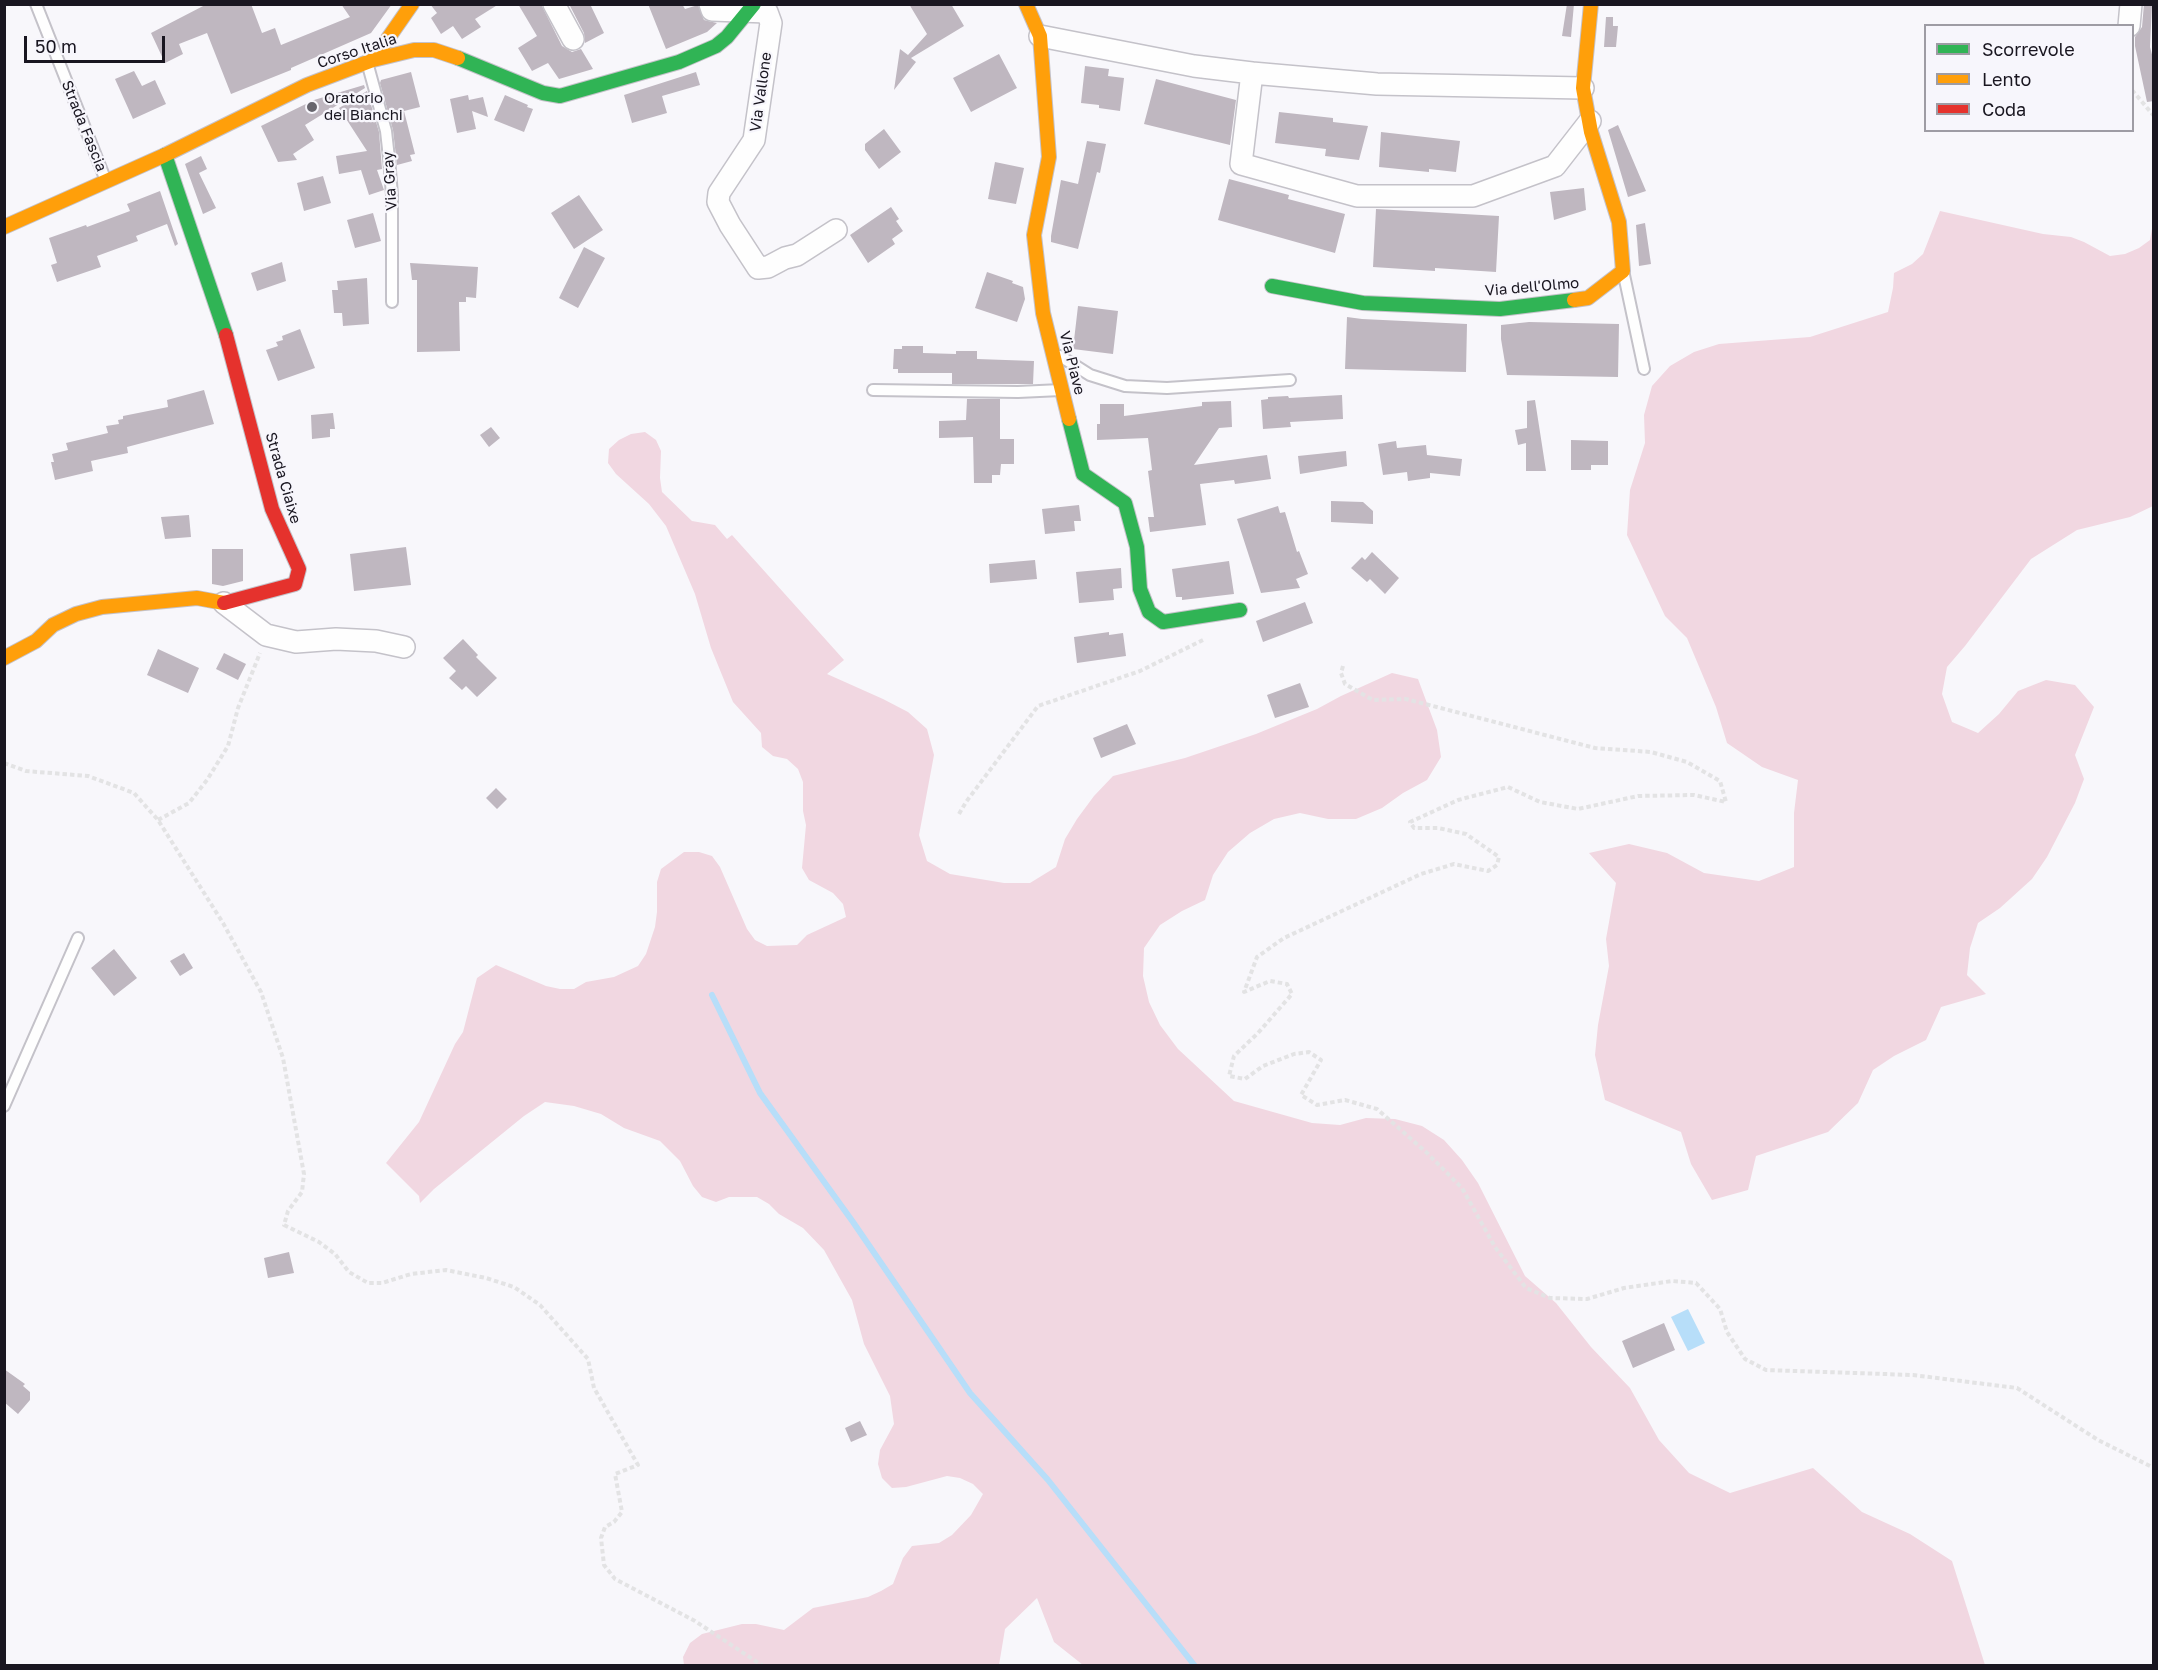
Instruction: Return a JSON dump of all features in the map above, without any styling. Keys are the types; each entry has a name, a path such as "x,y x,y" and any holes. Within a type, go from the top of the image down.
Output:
{"street":[{"path":"370,61 391,23 412,4"},
{"path":"554,4 573,39"},
{"path":"710,4 712,10 752,7"},
{"name":"Via Piave","path":"1026,4 1040,36 1049,157 1035,235 1043,313 1083,474 1125,503 1137,547 1140,589 1149,612 1163,622 1240,610"},
{"path":"1591,4 1583,88 1590,121 1619,222 1623,271"},
{"path":"2128,24 2131,4"},
{"name":"Corso Italia","path":"4,227 165,155 307,85 370,61 414,50 434,50 543,93 560,96 679,62 699,54 716,46 727,37 752,7"},
{"name":"Via Vallone","path":"752,7 767,12 771,23 754,140 722,188 718,202 758,268 768,267 785,258 797,255 836,230"},
{"path":"1040,36 1194,66 1252,73 1377,84 1583,88"},
{"path":"1252,73 1240,164 1357,196 1473,196 1555,166 1590,121"},
{"name":"Strada Ciaixe","path":"4,658 36,641 53,625 76,614 102,607 197,598 224,603 295,584 299,569 272,509 246,406 216,302 165,155"},
{"name":"Via dell'Olmo","path":"1272,286 1364,303 1500,309 1588,298 1623,271"},
{"path":"224,603 266,635 297,642 336,639 376,641 404,647"}],"lane":[{"name":"Strada Fascia","path":"36,4 106,181"},
{"name":"Via Gray","path":"370,61 389,158 392,195 392,302"},
{"path":"1623,271 1644,369"},
{"path":"1052,351 1090,375 1125,386 1167,388 1290,380"},
{"path":"873,390 1018,392 1062,390"},
{"path":"4,1107 78,938"}],"path":[{"path":"2134,91 2154,116"},
{"path":"158,820 189,803 207,780 228,746 238,708 252,677 266,635"},
{"path":"959,814 1038,706 1140,671 1207,638"},
{"path":"1342,666 1341,673 1345,684 1373,700 1406,699 1594,748 1651,752 1687,762 1720,781 1726,802 1694,795 1638,796 1578,809 1540,802 1508,788 1458,800 1410,822 1414,828 1438,828 1466,834 1498,857 1497,865 1488,871 1454,864 1421,874 1284,938 1257,957 1244,992 1270,981 1287,984 1292,994 1258,1033 1234,1056 1229,1076 1245,1079 1263,1066 1294,1054 1309,1052 1321,1060 1301,1095 1317,1105 1345,1100 1377,1109 1426,1152 1462,1188 1495,1247 1526,1288 1550,1298 1587,1299 1624,1288 1672,1281 1696,1283 1720,1309 1727,1332 1745,1359 1766,1370 1913,1375 2017,1388 2098,1440 2154,1468"},
{"path":"4,763 26,771 88,776 134,793 158,820 223,923 261,993 283,1058 304,1174 302,1192 288,1211 284,1225 319,1242 335,1254 349,1272 368,1283 382,1283 411,1274 446,1270 486,1278 514,1287 540,1305 588,1359 594,1388 638,1465 615,1474 622,1512 614,1522 605,1527 601,1538 604,1565 615,1579 696,1621 763,1665"}],"shaded area":[{"path":"1940,211 2043,234 2071,237 2110,256 2125,254 2150,240 2153,223 2153,506 2130,517 2077,530 2031,559 1947,667 1942,694 1952,722 1978,733 1999,714 2018,691 2046,680 2075,685 2094,707 2075,755 2084,779 2075,803 2047,857 2032,879 2000,908 1978,923 1970,948 1967,975 1986,994 1941,1007 1926,1040 1894,1056 1873,1070 1858,1103 1828,1132 1756,1156 1748,1190 1712,1200 1691,1164 1681,1132 1605,1100 1595,1055 1609,966 1606,939 1616,883 1589,853 1629,844 1667,853 1704,873 1759,881 1794,867 1794,813 1798,780 1762,767 1727,743 1716,707 1687,638 1665,616 1627,535 1630,490 1645,443 1644,415 1652,386 1670,366 1694,352 1719,344 1810,337 1888,312 1894,273 1912,264 1923,254"},
{"path":"645,432 656,440 661,451 662,492 692,521 715,525 727,539 732,535 844,660 827,674 908,712 927,729 934,755 919,835 927,861 950,874 1004,883 1030,883 1056,867 1065,839 1077,819 1113,776 1185,758 1256,734 1317,709 1392,673 1418,679 1437,730 1441,757 1427,780 1382,808 1356,819 1328,819 1300,813 1274,819 1250,833 1228,852 1213,875 1205,900 1160,925 1144,948 1143,976 1149,1002 1160,1025 1178,1049 1234,1101 1312,1123 1340,1125 1366,1118 1395,1119 1422,1126 1444,1140 1478,1183 1525,1276 1556,1303 1591,1347 1630,1388 1659,1440 1689,1473 1730,1493 1813,1468 1862,1512 1910,1534 1952,1561 1985,1665 1083,1665 1054,1642 1037,1598 1005,1629 999,1665 684,1665 683,1657 690,1643 702,1634 742,1624 756,1624 784,1630 813,1608 868,1597 881,1591 893,1584 903,1558 912,1546 939,1543 952,1535 971,1515 983,1494 973,1484 960,1478 947,1476 906,1487 892,1488 882,1478 878,1464 880,1450 894,1424 890,1396 864,1344 852,1300 824,1250 803,1228 779,1214 757,1197 729,1197 716,1202 702,1197 693,1186 680,1161 660,1141 624,1128 601,1114 574,1106 545,1102 524,1116 420,1203 419,1196 386,1163 419,1122 455,1044 463,1032 477,978 496,965 546,986 574,989 586,982 614,977 638,966 646,954 655,927 657,882 661,869 684,852 699,852 712,856 720,867 747,929 755,940 767,946 797,945 807,935 846,917 843,904 833,893 809,880 802,868 806,825 803,811 803,782 798,769 787,759 773,756 762,747 761,733 733,702 711,648 695,594 666,526 649,504 616,474 608,463 609,449 619,440 631,434"}],"water":[{"path":"1688,1309 1705,1343 1688,1351 1671,1317"}],"building":[{"path":"207,4 251,4 262,33 275,28 281,45 350,17 341,4 392,4 371,33 291,68 291,70 231,94 207,33 179,44 183,54 165,63 151,33"},
{"path":"430,4 499,4 475,19 481,27 462,39 453,26 441,34 431,18 437,13"},
{"path":"518,4 541,4 562,46 572,52 581,49 593,69 559,79 548,63 532,71 518,48 537,36"},
{"path":"569,4 590,4 604,33 585,43 584,33"},
{"path":"648,4 682,4 685,9 698,5 704,20 717,23 707,32 666,49"},
{"path":"909,4 951,4 964,26 911,58 916,62 894,90 900,49 908,55 927,34"},
{"path":"1567,4 1574,4 1571,37 1562,36"},
{"path":"2144,4 2152,4 2150,47 2154,62 2154,101 2147,102 2135,46 2135,37 2142,27"},
{"path":"1606,17 1613,17 1613,26 1618,26 1616,47 1604,47"},
{"path":"999,54 1017,88 971,112 953,78"},
{"path":"1085,66 1109,69 1108,76 1124,78 1120,111 1081,103"},
{"path":"134,71 142,86 155,80 166,104 133,119 115,79"},
{"path":"411,72 420,107 404,111 415,154 410,155 412,161 397,165 393,130 380,83 381,80"},
{"path":"696,72 700,85 662,96 667,113 632,123 624,95"},
{"path":"1156,79 1236,100 1230,145 1144,124"},
{"path":"364,85 365,88 305,125 314,140 293,154 297,160 278,162 261,126 314,100"},
{"path":"367,91 379,132 382,169 377,170 384,190 369,195 361,170 339,174 336,156 367,151 339,108"},
{"path":"468,95 469,100 483,97 488,117 472,111 476,129 457,133 450,99"},
{"path":"505,95 533,109 524,132 494,120"},
{"path":"1279,112 1333,118 1333,122 1368,126 1359,160 1325,156 1326,149 1275,143"},
{"path":"1618,125 1646,191 1628,197 1608,130"},
{"path":"884,129 901,152 879,169 865,150 865,144"},
{"path":"1381,132 1460,141 1456,172 1379,167"},
{"path":"1087,141 1106,144 1078,249 1051,242 1051,236 1061,180 1078,184"},
{"path":"201,156 207,169 199,173 216,208 203,214 185,164"},
{"path":"995,162 1024,168 1016,204 988,199"},
{"path":"323,176 331,203 304,211 297,183"},
{"path":"1229,179 1289,195 1288,199 1345,214 1335,253 1218,220"},
{"path":"1584,188 1586,210 1554,220 1550,192"},
{"path":"160,191 178,244 175,246 167,224 136,236 138,241 97,256 101,267 57,282 51,265 57,263 49,238 130,211 127,204"},
{"path":"579,195 603,230 574,249 551,213"},
{"path":"891,207 903,231 892,239 895,244 868,263 850,235"},
{"path":"1376,209 1499,216 1496,272 1373,267"},
{"path":"373,213 381,241 355,248 347,220"},
{"path":"1645,223 1651,264 1639,266 1636,225"},
{"path":"584,247 605,258 578,308 559,298"},
{"path":"282,262 286,281 257,291 251,273"},
{"path":"410,263 478,267 476,298 466,297 466,302 459,302 460,351 417,352 417,280 412,280"},
{"path":"987,272 1023,287 1025,299 1017,322 975,308"},
{"path":"367,278 369,324 343,326 342,313 334,313 332,290 338,290 337,281"},
{"path":"1078,306 1118,311 1113,354 1073,349"},
{"path":"1347,317 1467,324 1466,372 1345,369"},
{"path":"1529,322 1619,324 1618,377 1507,375 1501,325"},
{"path":"300,329 315,368 278,381 266,350 278,346 276,342 283,340 282,336"},
{"path":"902,346 923,346 923,353 956,354 956,351 977,351 977,359 1034,361 1033,384 952,384 952,373 898,373 898,369 893,369 894,349 902,349"},
{"path":"204,390 214,424 127,447 128,453 91,461 93,471 55,480 51,462 54,462 52,454 68,450 66,443 108,433 106,426 119,424 118,420 123,419 123,416 168,407 167,400"},
{"path":"1342,395 1343,419 1290,422 1291,427 1263,429 1261,400 1268,399 1268,397"},
{"path":"967,399 1000,399 1000,439 1014,439 1014,464 1001,464 1000,475 992,475 992,483 974,483 973,437 939,438 939,421 966,420"},
{"path":"1535,400 1546,471 1526,471 1526,443 1518,445 1515,430 1527,428 1527,401"},
{"path":"1231,401 1232,427 1219,428 1194,465 1267,455 1271,479 1235,484 1234,480 1200,484 1206,525 1150,532 1148,517 1154,517 1148,471 1152,470 1148,438 1097,440 1100,404 1124,404 1124,416 1202,406 1202,402"},
{"path":"333,413 335,429 330,429 330,437 312,439 311,415"},
{"path":"491,427 500,438 489,447 480,435"},
{"path":"1571,440 1608,441 1608,465 1591,465 1591,470 1571,470"},
{"path":"1396,441 1397,448 1426,445 1427,455 1462,459 1460,476 1430,473 1430,478 1408,481 1407,472 1383,475 1378,444"},
{"path":"1346,451 1347,466 1300,474 1298,456"},
{"path":"1331,501 1363,502 1373,511 1373,524 1331,522"},
{"path":"1079,505 1081,521 1074,521 1075,531 1045,534 1042,509"},
{"path":"1278,506 1280,513 1285,512 1297,552 1299,551 1308,574 1296,579 1300,588 1261,593 1237,519"},
{"path":"189,515 191,537 165,539 161,517"},
{"path":"406,547 411,585 354,591 350,554"},
{"path":"212,549 243,549 243,581 223,586 212,584"},
{"path":"1372,552 1399,578 1385,594 1370,579 1367,582 1351,568 1362,557 1365,560"},
{"path":"1035,560 1037,579 990,583 989,564"},
{"path":"1229,561 1234,594 1182,600 1182,597 1176,597 1172,569"},
{"path":"1121,568 1122,588 1113,589 1114,600 1079,603 1076,572"},
{"path":"1305,602 1313,623 1263,642 1256,621"},
{"path":"1109,632 1109,635 1123,633 1126,656 1077,663 1074,637"},
{"path":"463,639 478,655 476,657 497,678 477,697 466,686 462,690 449,678 456,671 443,658"},
{"path":"158,649 199,668 188,693 147,675"},
{"path":"224,653 246,664 238,680 216,669"},
{"path":"1300,683 1309,707 1275,718 1267,695"},
{"path":"1127,724 1136,744 1101,758 1093,738"},
{"path":"496,788 507,799 497,809 486,798"},
{"path":"114,949 137,978 114,996 91,968"},
{"path":"184,953 193,968 180,976 170,961"},
{"path":"289,1252 294,1273 268,1278 264,1258"},
{"path":"1664,1323 1675,1350 1633,1368 1622,1341"},
{"path":"4,1369 25,1384 23,1386 30,1392 30,1400 18,1414 4,1402"},
{"path":"860,1421 867,1435 851,1442 845,1428"}],"waterway":[{"path":"712,995 760,1093 853,1222 970,1393 1048,1480 1195,1666"}],"traffic: fast":[{"path":"458,58 543,93 560,96 679,62 716,46 727,37 754,4"},
{"path":"165,155 226,335"},
{"path":"1272,286 1363,303 1500,309 1574,300"},
{"path":"1069,419 1083,474 1125,503 1137,547 1140,589 1149,612 1163,622 1240,610"}],"traffic: slow":[{"path":"373,60 412,4"},
{"path":"1026,4 1040,36 1049,157 1034,235 1043,313 1069,419"},
{"path":"1574,300 1588,298 1623,271 1619,222 1591,132 1583,88 1591,4"},
{"path":"4,227 165,155 307,85 373,60 414,50 434,50 458,58"},
{"path":"4,658 36,641 53,625 76,614 102,607 197,598 224,603"}],"traffic: jam":[{"path":"224,603 295,584 299,569 272,509 226,335"}],"place":[{"name":"Oratorio dei Bianchi","path":"312,107"}]}
